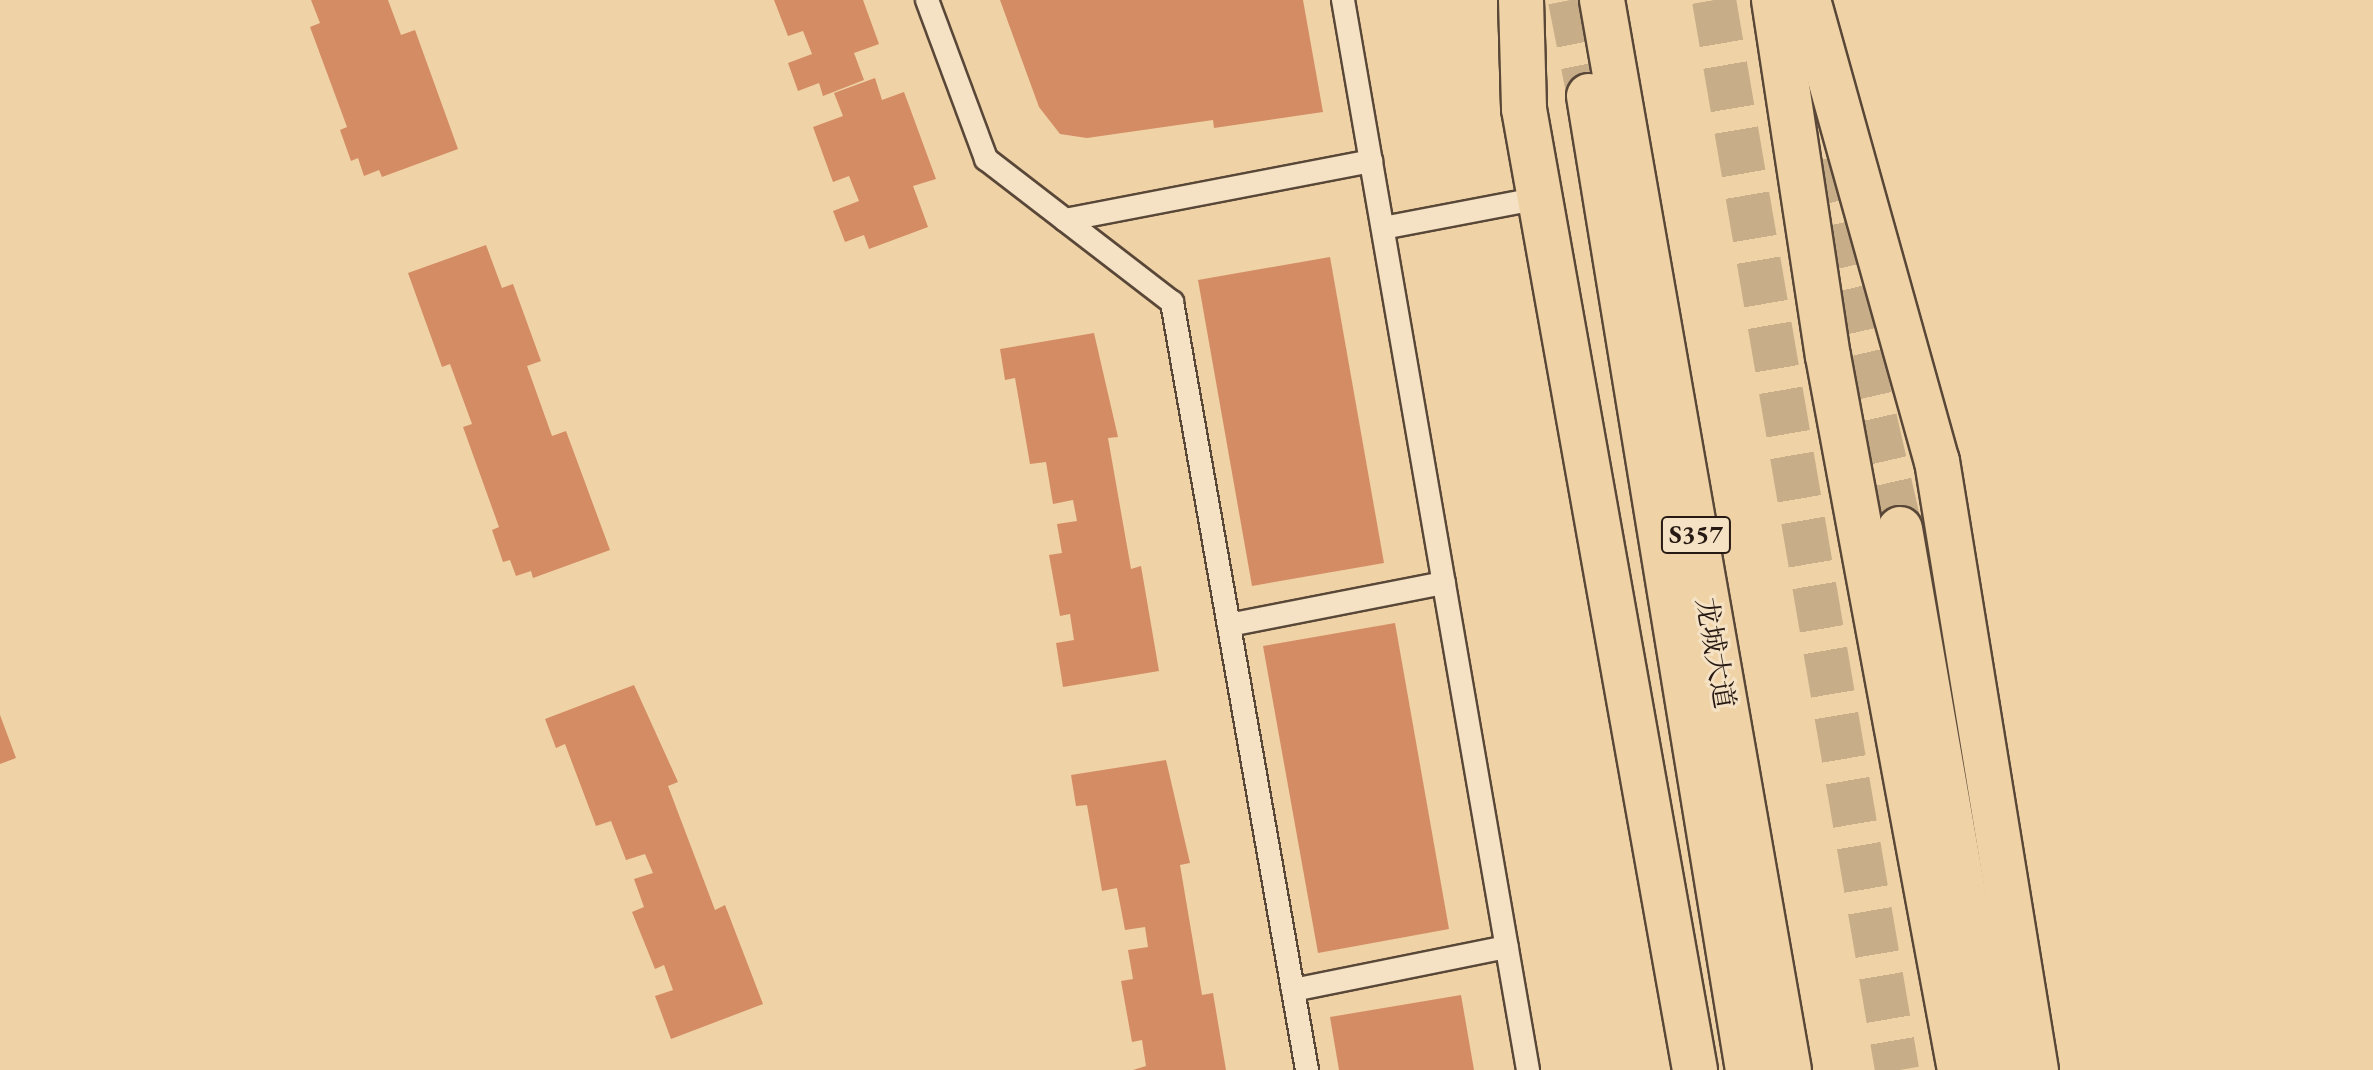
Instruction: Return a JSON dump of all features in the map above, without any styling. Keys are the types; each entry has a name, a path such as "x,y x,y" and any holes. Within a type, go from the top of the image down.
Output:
{"main road":[{"path":"1521,0 1524,109 1695,1070"},
{"name":"龙城大道","path":"1602,0 1789,1070"},
{"path":"1774,0 1828,356 1960,1070"},
{"path":"1808,0 1937,461 2036,1070"},
{"path":"1589,96 1748,1070"},
{"path":"1900,529 1994,1070"}],"lane":[{"path":"927,0 986,159 1172,302 1307,1070"},
{"path":"1343,0 1528,1070"},
{"path":"1065,220 1371,161"},
{"path":"1383,228 1540,198"},
{"path":"1229,625 1444,583"},
{"path":"1293,990 1507,947"}],"building":[{"path":"311,0 388,0 401,35 415,30 458,149 382,177 379,170 364,176 358,158 351,161 340,130 347,127 310,27 320,23"},
{"path":"774,0 863,0 879,44 854,53 864,80 823,96 819,83 798,91 788,63 812,54 803,31 788,36"},
{"path":"1000,0 1303,0 1323,112 1214,128 1213,120 1087,138 1060,134 1039,107"},
{"path":"875,78 882,100 904,92 936,179 913,186 928,227 869,249 864,235 845,242 833,211 859,201 849,176 833,182 813,127 843,116 834,93"},
{"path":"486,245 502,288 513,284 541,361 527,366 552,436 566,431 610,550 533,578 531,571 516,576 510,560 503,562 492,530 499,527 463,427 472,424 450,364 442,367 408,273"},
{"path":"1330,257 1384,563 1252,586 1198,280"},
{"path":"1094,333 1118,437 1108,438 1131,569 1141,566 1159,671 1063,687 1056,643 1074,640 1070,614 1060,616 1049,555 1062,553 1057,524 1077,521 1073,500 1053,504 1046,462 1030,464 1015,378 1005,380 1000,349"},
{"path":"1395,623 1449,929 1318,953 1263,646"},
{"path":"634,685 678,782 668,786 715,910 725,905 763,1004 671,1039 655,996 673,990 664,965 655,969 632,912 644,907 634,879 653,873 645,854 626,860 611,821 596,826 565,744 556,748 545,719"},
{"path":"0,715 16,758 0,764"},
{"path":"1166,760 1190,863 1180,865 1202,995 1213,993 1226,1070 1133,1070 1146,1066 1142,1040 1132,1042 1121,981 1133,979 1128,950 1148,947 1145,927 1125,930 1117,888 1102,891 1087,805 1076,806 1071,775"},
{"path":"1461,995 1474,1070 1339,1070 1330,1017"}],"tunnel":[{"path":"1570,0 1589,96"},
{"path":"1714,0 1897,1070"},
{"path":"1816,161 1900,529"}]}
